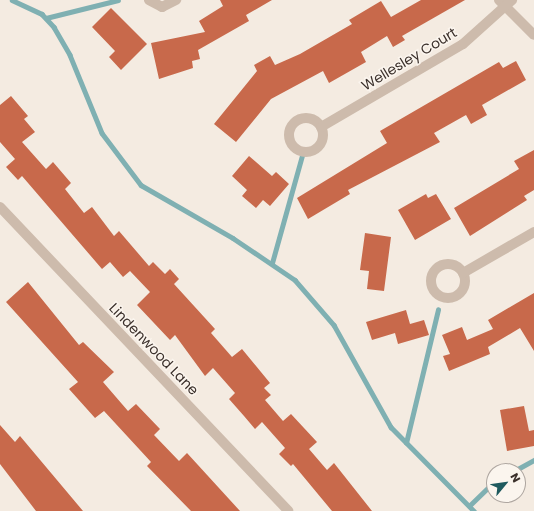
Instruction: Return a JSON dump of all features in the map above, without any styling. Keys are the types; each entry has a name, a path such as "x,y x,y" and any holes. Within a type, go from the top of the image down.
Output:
{"street":[{"path":"149,0 162,7 176,0"},
{"path":"506,2 534,36"},
{"name":"Wellesley Court","path":"321,127 463,44 506,2"},
{"name":"Lindenwood Lane","path":"0,207 288,511"},
{"path":"463,273 534,232"}],"building":[{"path":"220,0 272,0 246,15 249,21 198,50 200,59 192,61 193,68 159,79 151,43 205,32 199,21 223,6"},
{"path":"421,0 465,0 402,36 405,40 393,47 387,36 361,52 366,62 329,83 323,71 271,99 236,142 214,124 257,71 254,65 270,56 275,65 300,54 352,24 349,20 381,1 391,17"},
{"path":"111,8 147,44 121,70 109,57 115,51 92,27"},
{"path":"516,61 526,80 482,105 487,115 471,124 466,115 434,133 440,142 348,190 350,194 308,219 297,198 387,143 380,131 499,62 503,68"},
{"path":"11,96 28,116 24,119 35,132 22,142 46,169 53,162 71,183 65,189 84,213 92,207 114,236 119,231 149,266 153,262 165,274 170,269 179,279 174,284 215,329 211,333 232,357 242,349 270,383 264,388 271,395 265,400 283,421 291,414 317,442 309,449 327,470 334,463 372,511 332,511 293,464 291,466 279,454 285,448 262,422 255,429 229,399 235,393 213,368 205,376 175,335 170,340 137,305 150,292 130,271 123,277 110,262 102,269 22,176 18,180 6,167 15,159 0,142 0,105"},
{"path":"534,150 534,190 524,196 527,200 470,236 454,208 519,169 514,161"},
{"path":"249,156 272,176 276,172 289,184 270,206 263,200 256,208 242,196 247,190 232,176"},
{"path":"426,194 428,198 436,194 451,219 415,240 398,210"},
{"path":"365,233 391,237 384,291 367,289 369,271 360,270"},
{"path":"28,282 79,345 83,342 114,372 103,382 128,411 136,404 160,429 154,435 179,461 187,453 240,511 191,511 147,466 151,462 104,411 95,418 69,389 78,382 6,302"},
{"path":"534,293 534,351 520,328 488,347 490,354 449,371 443,356 450,354 442,335 462,327 467,340 493,329 488,320"},
{"path":"406,310 410,324 424,320 429,335 398,344 395,333 372,340 366,322"},
{"path":"524,406 529,431 534,430 534,446 507,451 500,410"},
{"path":"0,425 15,442 20,436 83,511 36,511 0,464"}],"waterway":[{"path":"12,0 42,14 54,27 70,55 102,133 141,185 233,238 295,280 334,325 391,427 474,511"},
{"path":"46,18 118,0"},
{"path":"272,263 303,152"},
{"path":"406,443 438,310"},
{"path":"526,464 534,460"},
{"path":"469,506 486,490"}]}
